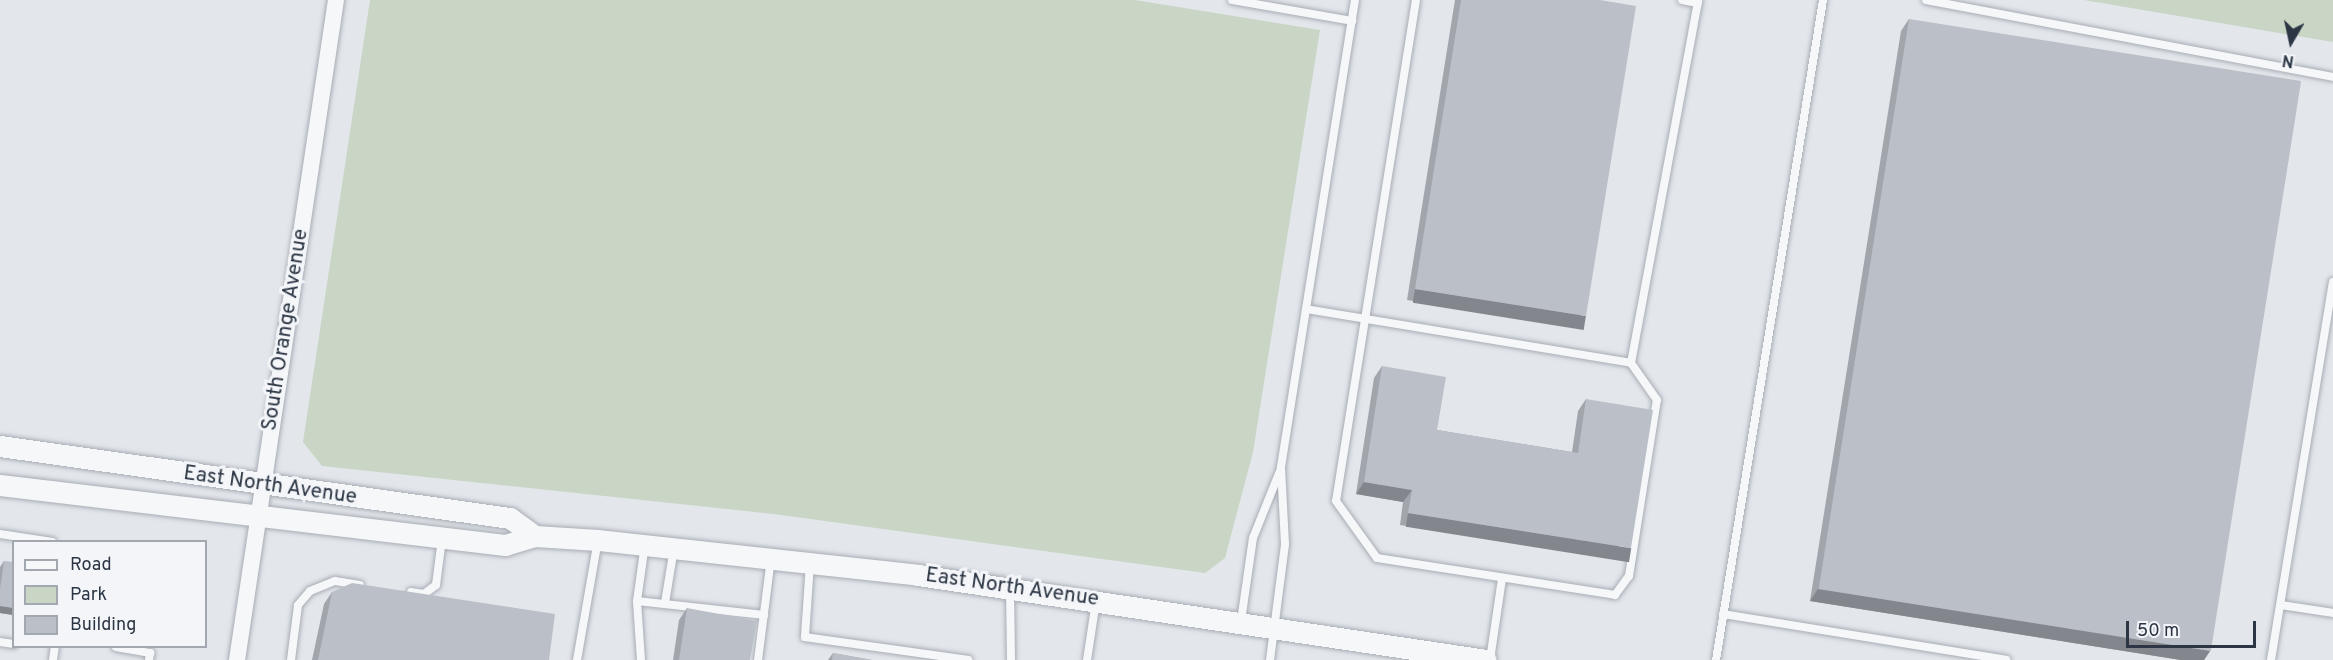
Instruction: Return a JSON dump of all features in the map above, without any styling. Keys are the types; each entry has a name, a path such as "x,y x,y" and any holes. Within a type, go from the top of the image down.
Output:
{"street":[{"name":"South Orange Avenue","path":"237,660 336,0"},
{"name":"East North Avenue","path":"0,446 262,486 510,518 534,536"},
{"name":"East North Avenue","path":"0,485 258,519 505,545 534,536 674,546 1096,600 1488,660"}],"lane":[{"path":"1232,0 1287,5 1352,21"},
{"path":"1270,660 1285,544 1281,467 1355,0"},
{"path":"1306,309 1365,319 1631,363 1657,400 1625,585 1615,595 1592,595 1377,558 1336,501 1365,319 1416,0"},
{"path":"1631,363 1698,1 1682,0"},
{"path":"1716,660 1823,0"},
{"path":"1926,0 2333,77"},
{"path":"2271,660 2333,282"},
{"path":"1240,621 1253,538 1281,467"},
{"path":"0,534 39,540"},
{"path":"401,591 424,594 436,585 442,538"},
{"path":"578,660 598,540"},
{"path":"641,660 637,601 645,544"},
{"path":"665,603 674,546"},
{"path":"758,660 771,558"},
{"path":"810,562 806,637 968,660"},
{"path":"1488,660 1502,579"},
{"path":"291,660 298,605 310,591 335,582 368,586"},
{"path":"1010,588 1011,660"},
{"path":"1087,660 1096,600"},
{"path":"637,601 764,615"},
{"path":"2281,606 2333,613"},
{"path":"1723,614 2006,660"},
{"path":"120,648 150,653 149,660"}],"green space":[{"path":"370,0 1135,0 1320,30 1253,452 1225,558 1205,573 774,514 322,466 303,442"},
{"path":"2084,0 2333,0 2333,42"}],"building":[{"path":"1461,0 1600,0 1636,6 1586,316 1415,289"},
{"path":"1909,19 2301,81 2211,651 1819,589"},
{"path":"1382,366 1446,377 1437,430 1578,453 1586,399 1653,410 1631,548 1408,513 1412,490 1364,482"},
{"path":"4,561 12,562 12,608 0,606"},
{"path":"352,583 555,614 549,660 318,660 332,592"},
{"path":"687,608 757,621 750,660 679,660"},
{"path":"833,653 872,660 832,660"}]}
